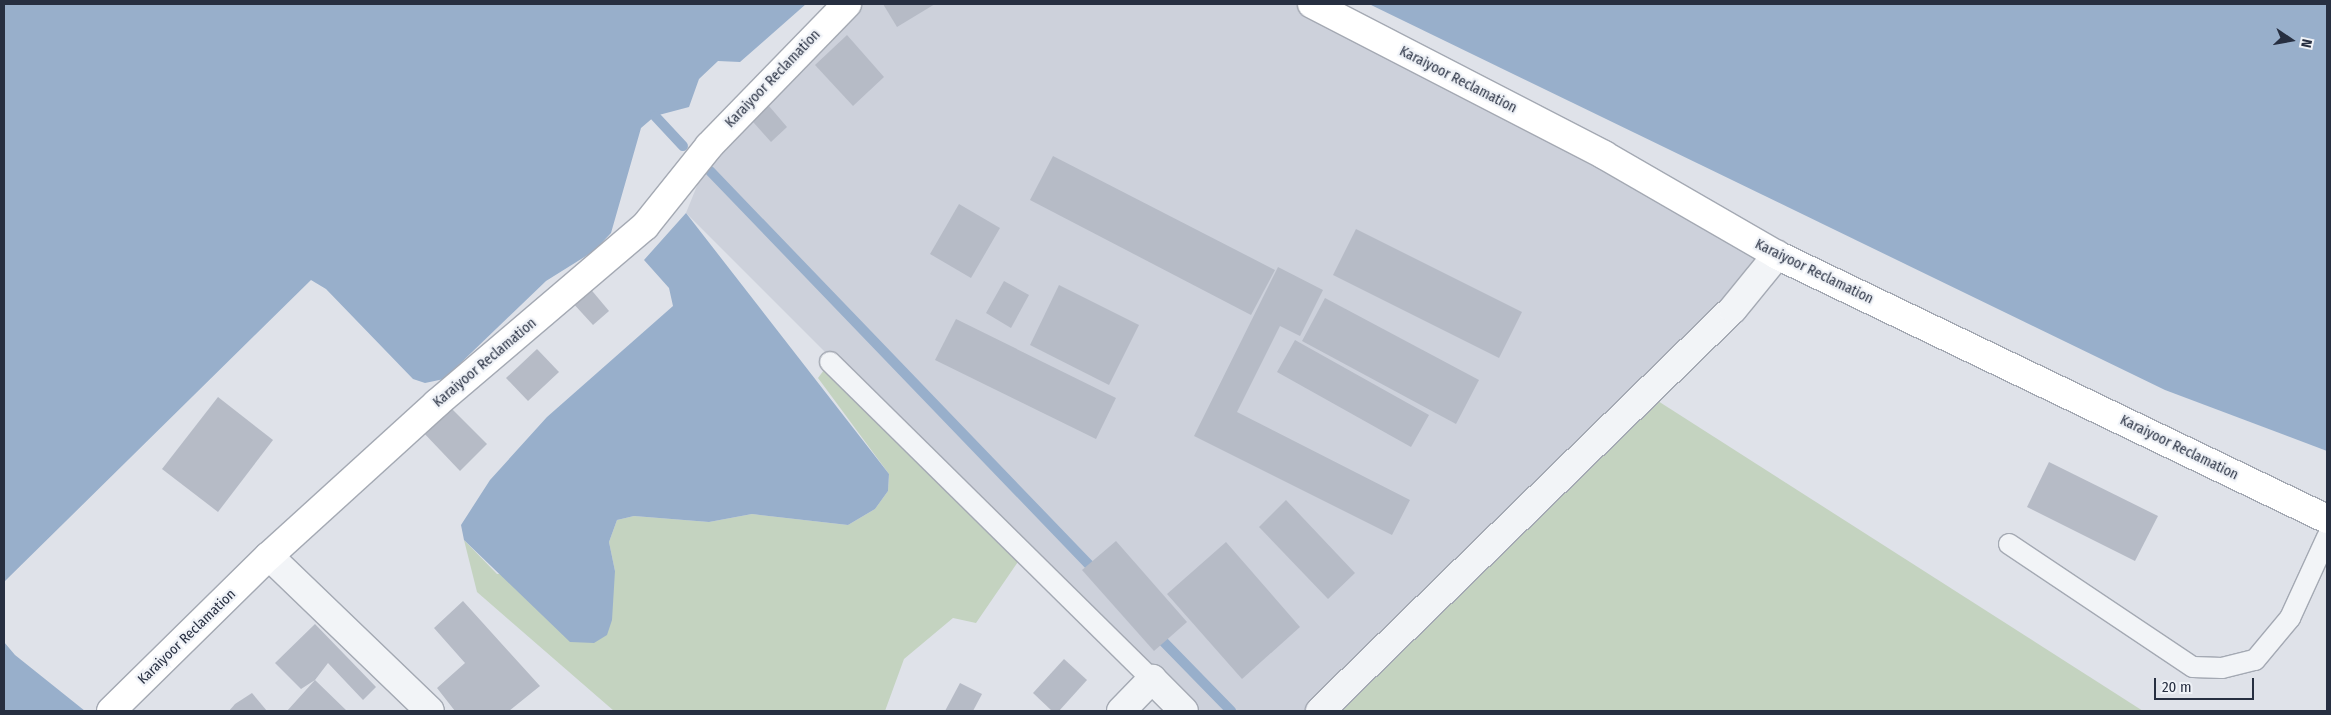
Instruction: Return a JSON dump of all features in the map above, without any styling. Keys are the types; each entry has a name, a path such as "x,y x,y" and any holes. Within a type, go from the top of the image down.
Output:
{"main road":[{"name":"Karaiyoor Reclamation","path":"112,711 270,556 444,398 594,272 645,226 709,146 847,4"},
{"name":"Karaiyoor Reclamation","path":"1312,4 1604,156 1777,255 2327,519"}],"street":[{"path":"1320,711 1733,309 1777,255"},
{"path":"270,556 430,711"},
{"path":"1121,711 1152,679 1184,711"}],"lane":[{"path":"830,362 1152,679"},
{"path":"2009,544 2193,667 2222,668 2255,660 2290,618 2327,537"}],"shaded area":[{"path":"835,4 1332,4 1782,248 1320,711 1184,711 686,213 726,114"}],"green space":[{"path":"830,362 1024,553 976,623 953,618 904,659 885,711 614,711 477,592 464,540 497,574 615,571 609,542 617,520 634,516 709,522 752,514 848,525 875,509 888,491 889,474 818,378"},
{"path":"1647,394 2143,711 1320,711"}],"water":[{"path":"4,4 806,4 740,62 718,61 699,79 689,107 655,116 641,128 611,233 594,251 546,281 444,379 425,383 413,379 326,289 311,280 4,582"},
{"path":"1369,4 2327,4 2327,451 2165,390"},
{"path":"686,213 889,474 888,491 875,509 848,525 752,514 709,522 634,516 617,520 609,542 615,571 612,620 607,635 594,643 570,642 464,540 461,525 490,480 547,417 673,306 669,288 644,260"},
{"path":"4,642 15,655 85,711 4,711"}],"building":[{"path":"883,4 935,4 897,27"},
{"path":"847,35 884,77 853,106 815,65"},
{"path":"763,99 787,127 771,142 746,114"},
{"path":"1053,156 1275,270 1251,315 1030,200"},
{"path":"959,204 1000,228 971,278 930,254"},
{"path":"1356,229 1522,312 1499,358 1333,275"},
{"path":"1278,267 1323,290 1300,336 1280,326 1237,412 1410,500 1392,535 1194,436"},
{"path":"1004,281 1029,295 1011,328 986,313"},
{"path":"1059,285 1139,325 1109,385 1030,345"},
{"path":"588,286 609,311 593,325 571,301"},
{"path":"1325,298 1479,380 1456,424 1302,341"},
{"path":"956,319 1116,398 1096,439 935,360"},
{"path":"1295,340 1429,415 1411,447 1277,372"},
{"path":"537,349 559,372 528,401 506,378"},
{"path":"218,397 273,440 218,512 162,469"},
{"path":"447,404 487,444 460,471 421,430"},
{"path":"2049,462 2158,516 2135,561 2027,507"},
{"path":"1286,500 1355,573 1328,599 1259,527"},
{"path":"1116,541 1187,622 1154,651 1082,570"},
{"path":"1226,542 1300,627 1242,679 1167,594"},
{"path":"463,601 540,686 509,711 455,711 437,688 465,663 434,628"},
{"path":"315,624 376,687 363,700 328,663 315,680 301,689 275,663"},
{"path":"1064,659 1087,680 1059,711 1052,711 1033,693"},
{"path":"315,680 347,711 287,711"},
{"path":"960,683 982,694 973,711 945,711"},
{"path":"252,693 267,711 229,711 235,704"}],"waterway":[{"path":"655,116 683,146"},
{"path":"710,171 1098,574"},
{"path":"1155,633 1231,711"}]}
